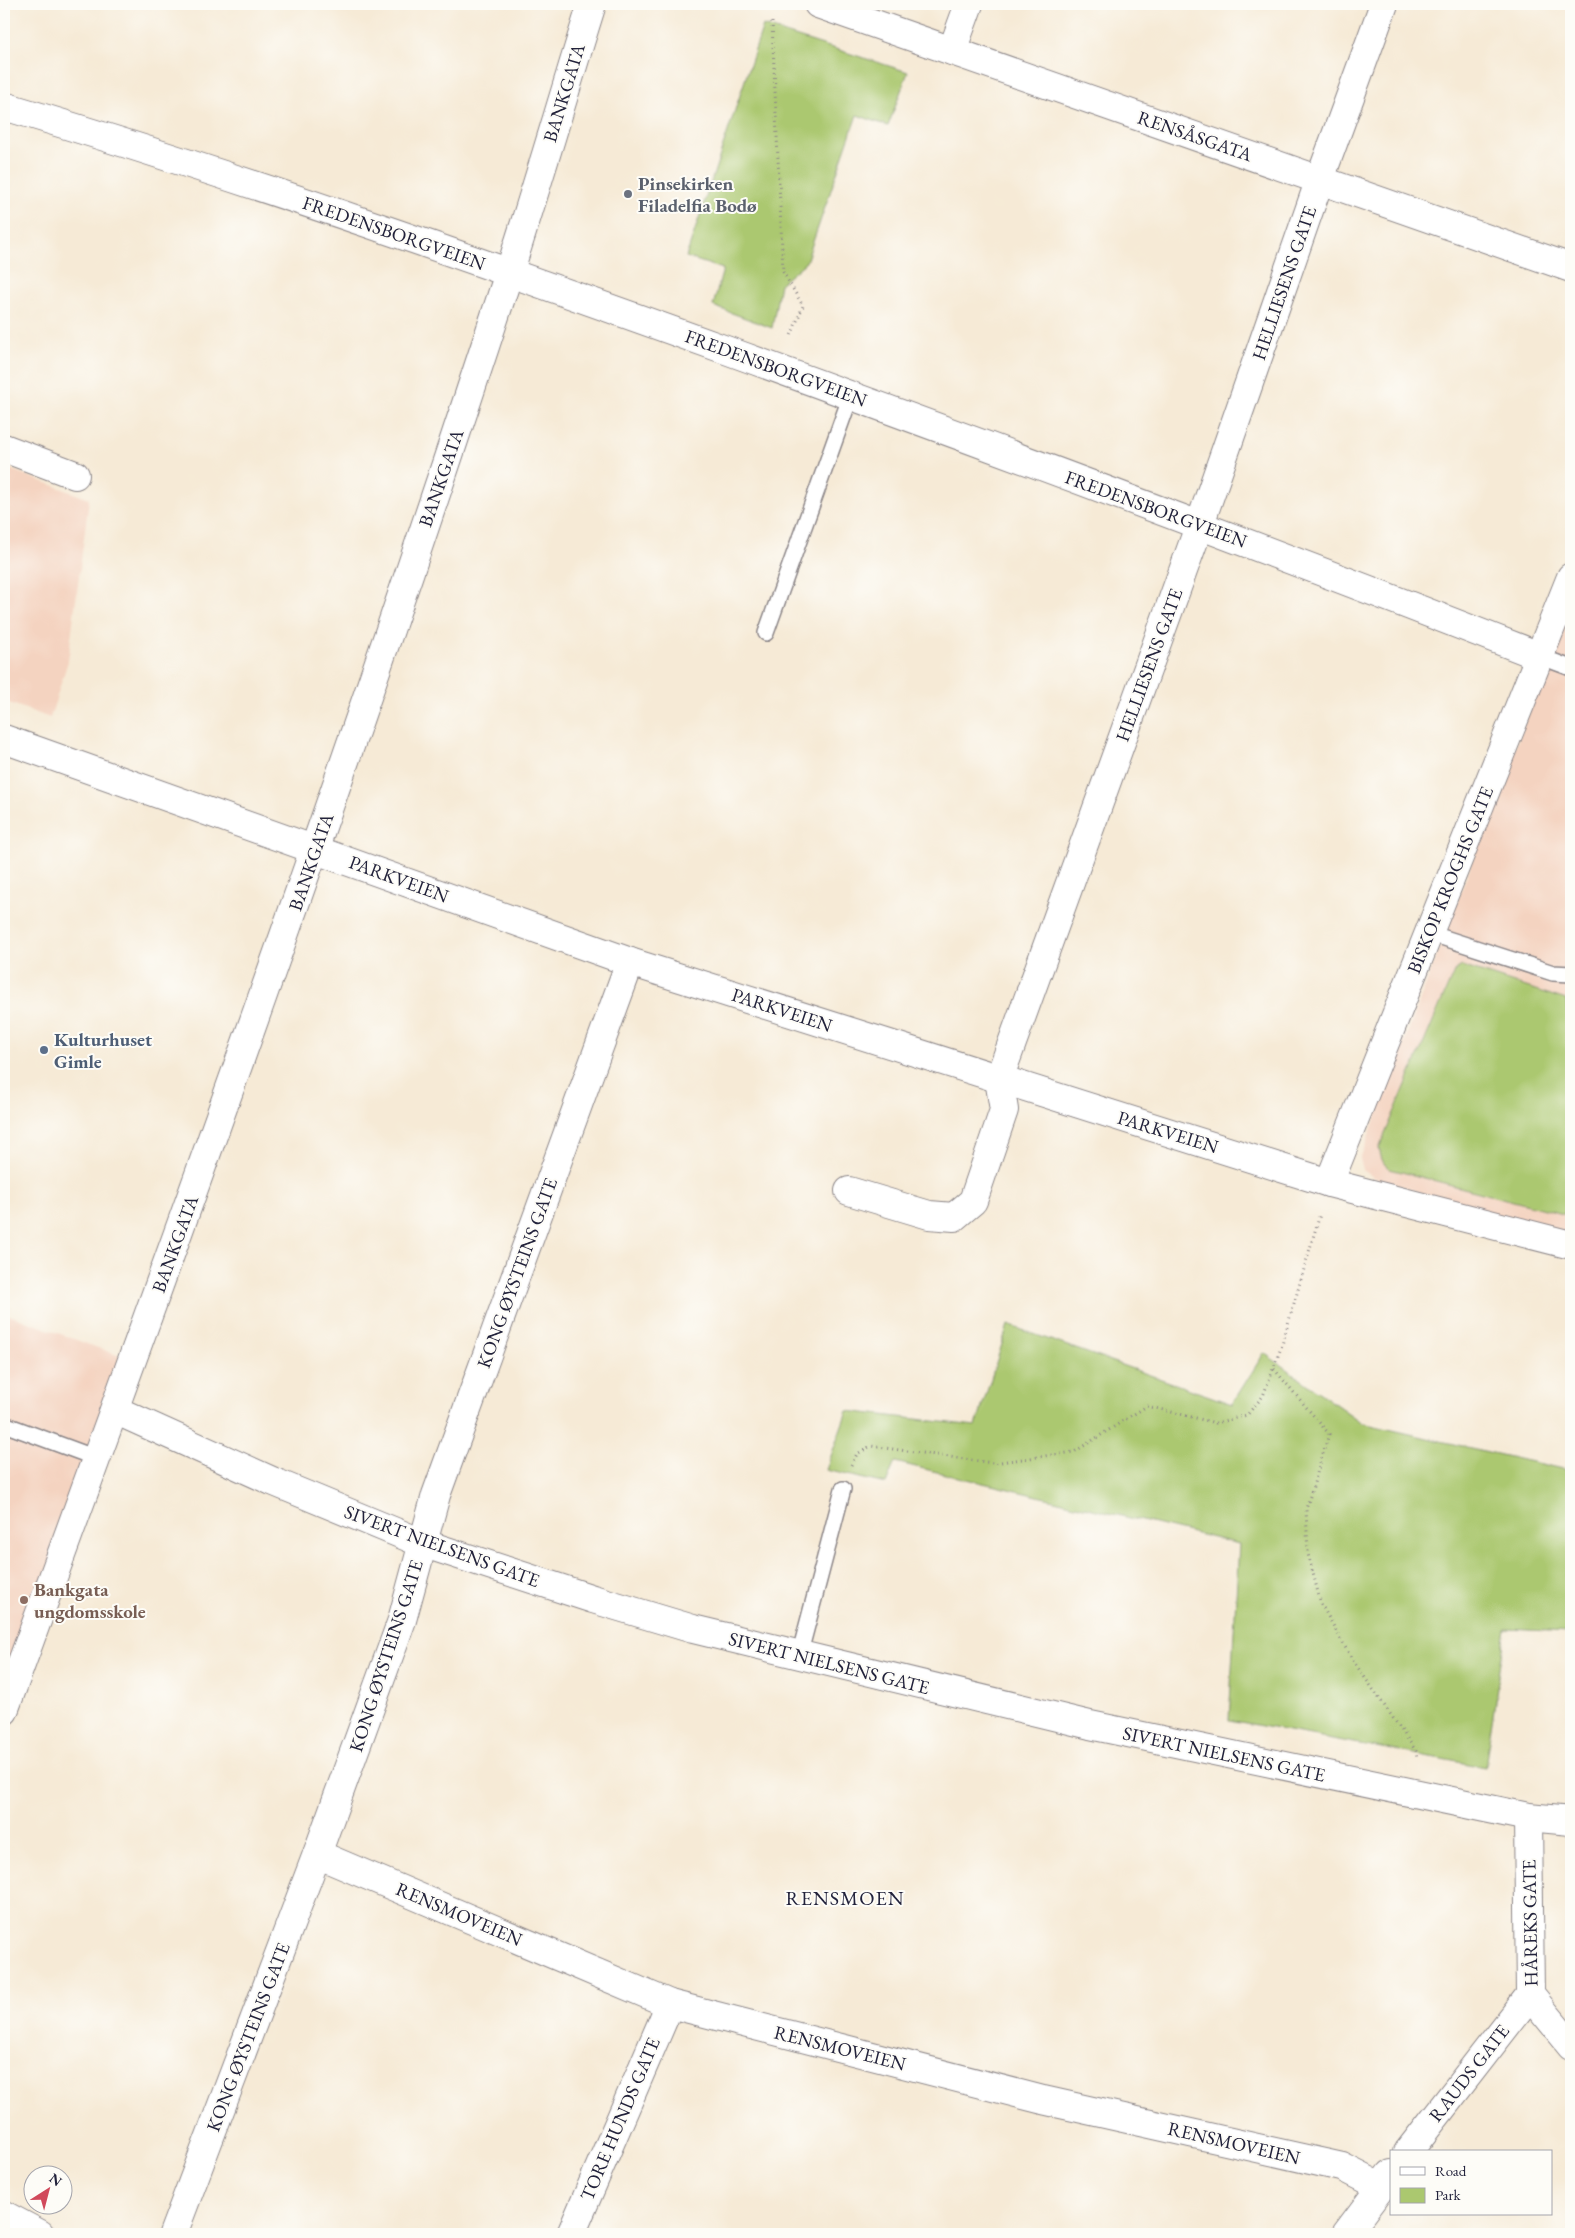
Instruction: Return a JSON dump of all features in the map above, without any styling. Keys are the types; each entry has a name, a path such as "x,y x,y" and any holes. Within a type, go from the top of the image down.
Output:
{"street":[{"name":"BANKGATA","path":"4,1711 115,1410 316,849 510,273 592,4"},
{"name":"RENSÅSGATA","path":"818,4 1571,268"},
{"path":"952,51 969,4"},
{"name":"HELLIESENS GATE","path":"849,1191 929,1215 954,1217 973,1201 1004,1110 999,1080 1200,524 1320,180 1384,4"},
{"name":"FREDENSBORGVEIEN","path":"4,106 156,152 510,273 1200,524 1539,656"},
{"path":"4,448 75,475"},
{"name":"BISKOP KROGHS GATE","path":"1329,1182 1571,577"},
{"name":"PARKVEIEN","path":"4,739 630,962 999,1080 1329,1182 1571,1245"},
{"name":"KONG ØYSTEINS GATE","path":"173,2234 317,1854 402,1620 436,1495 630,962"},
{"name":"SIVERT NIELSENS GATE","path":"115,1410 272,1481 422,1543 693,1630 1090,1725 1528,1817 1571,1821"},
{"name":"HÅREKS GATE","path":"1528,1817 1530,1995 1571,2045"},
{"name":"RENSMOVEIEN","path":"317,1854 670,2004 1043,2100 1342,2167 1386,2180"},
{"name":"RAUDS GATE","path":"1410,2150 1530,1995"},
{"name":"TORE HUNDS GATE","path":"571,2234 670,2004"},
{"path":"1346,2234 1386,2180"},
{"path":"4,2215 40,2234"}],"lane":[{"path":"766,633 851,396"},
{"path":"1539,656 1571,668"},
{"path":"1429,933 1553,973 1571,974"},
{"path":"4,1424 96,1458"},
{"path":"799,1656 843,1489"}],"path":[{"path":"772,22 783,272 803,306 788,344"},
{"path":"843,1489 849,1467 857,1454 871,1446 993,1463 1074,1452 1147,1406 1216,1422 1247,1415 1264,1396 1329,1182"},
{"path":"1273,1369 1329,1434 1306,1509 1308,1554 1321,1604 1352,1659 1416,1751 1418,1769"}],"shaded area":[{"path":"4,467 89,499 68,661 50,718 4,701"},
{"path":"1571,600 1571,1242 1373,1177 1363,1170 1360,1159"},
{"name":"Bankgata ungdomsskole","path":"4,1313 133,1361 4,1711"}],"green space":[{"path":"763,26 908,72 888,126 857,115 806,262 780,284 772,328 713,306 723,269 686,257"},
{"path":"1462,966 1566,1000 1567,1013 1571,1015 1571,1216 1390,1169 1382,1160 1379,1148 1455,970"},
{"path":"1008,1325 1232,1404 1264,1353 1362,1423 1571,1471 1571,1632 1506,1629 1485,1767 1229,1720 1239,1544 895,1462 886,1484 826,1470 847,1411 976,1426"}],"place":[{"name":"Pinsekirken Filadelfia Bodø","path":"628,194"},
{"name":"Kulturhuset Gimle","path":"44,1050"},
{"name":"Bankgata ungdomsskole","path":"24,1600"}],"district":[{"name":"RENSMOEN","path":"845,1898"}]}
